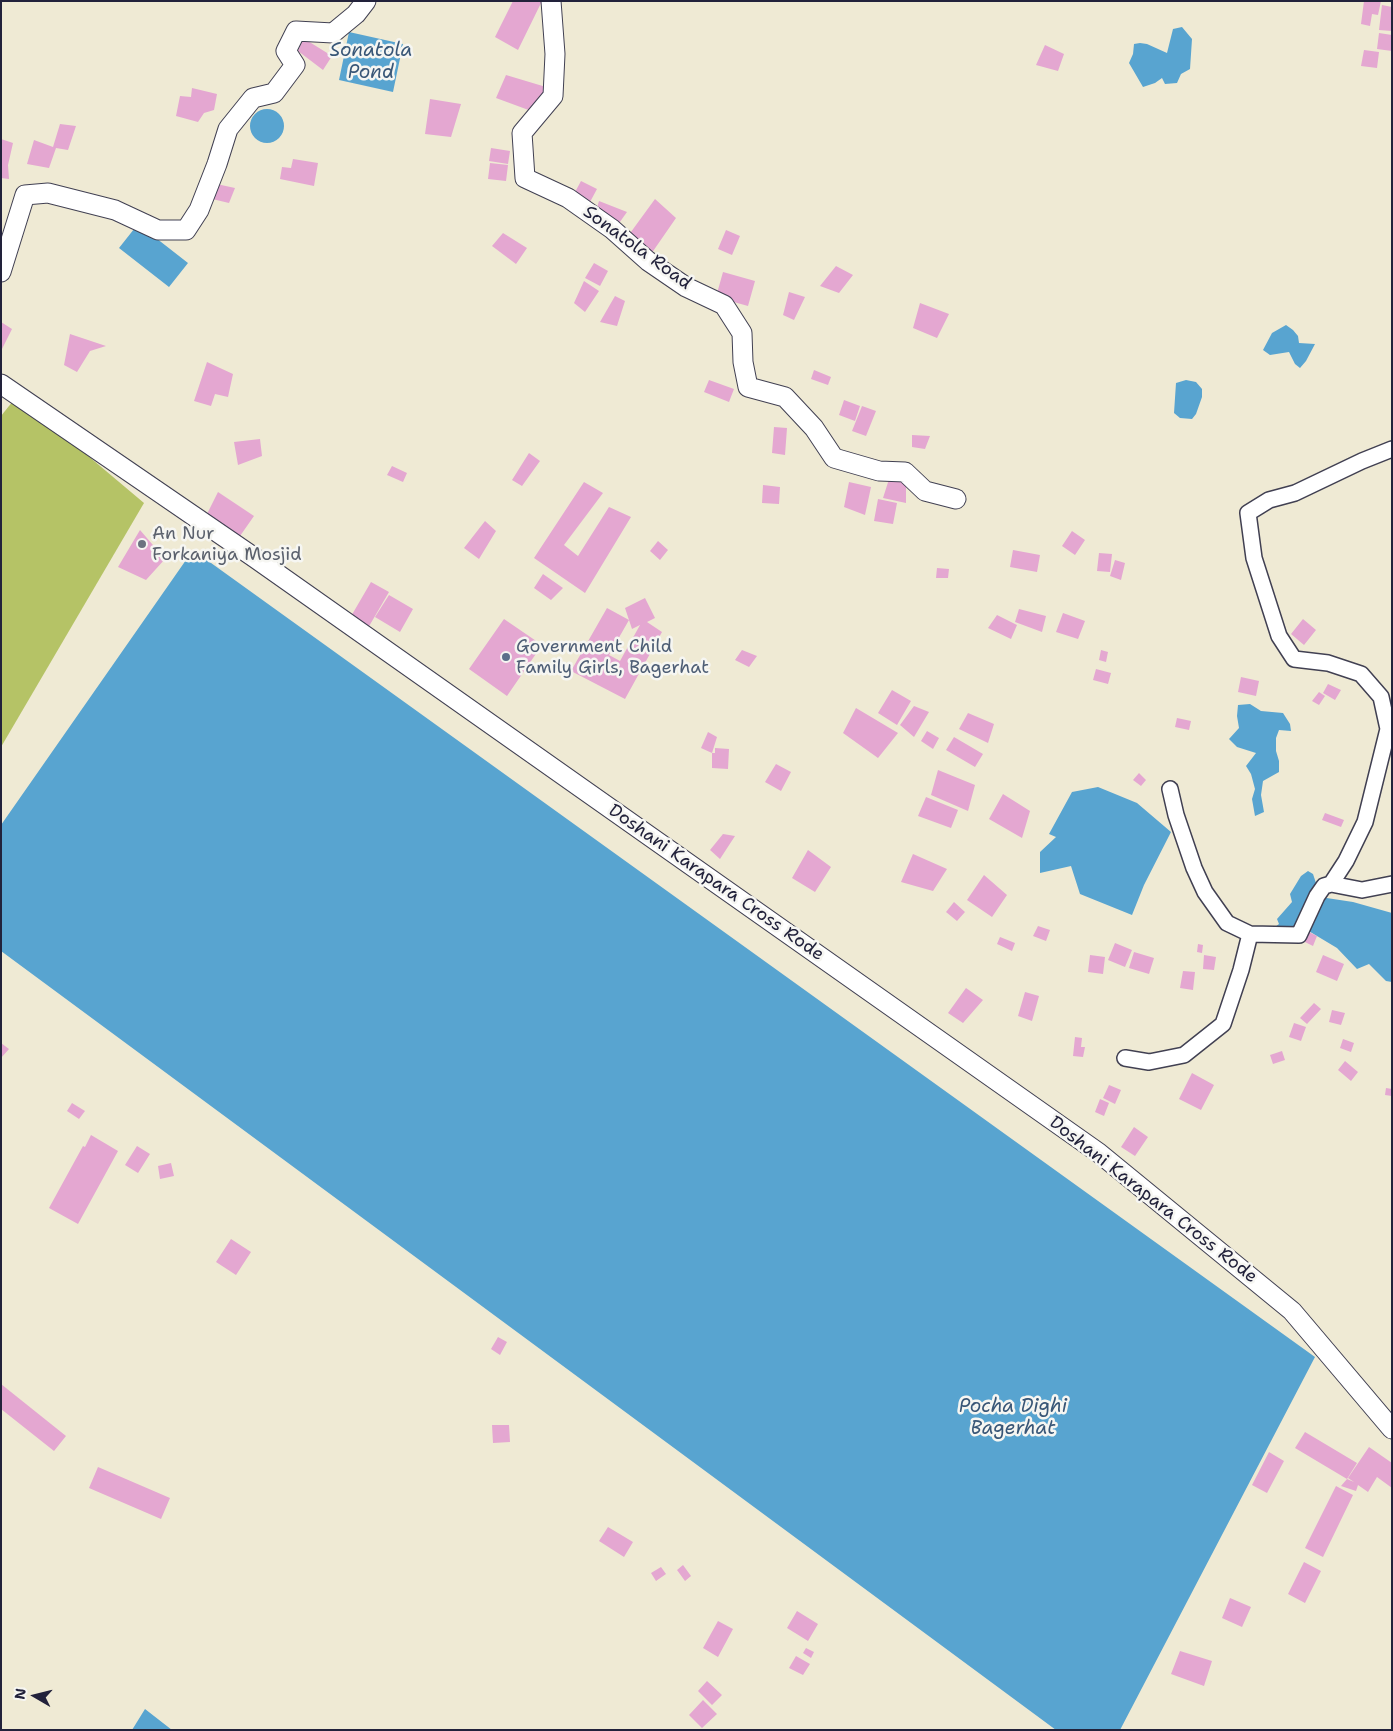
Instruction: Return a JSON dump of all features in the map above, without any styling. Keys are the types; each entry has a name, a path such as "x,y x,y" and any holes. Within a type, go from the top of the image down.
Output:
{"street":[{"path":"1,272 25,195 48,193 115,210 158,230 186,230 199,210 228,129 254,98 274,93 295,65 286,51 296,31 332,34 356,14 366,1"},
{"name":"Sonatola Road","path":"550,1 555,54 553,96 522,133 526,178 568,198 612,229 663,272 686,287 724,305 742,333 743,362 748,387 785,397 814,428 834,458 878,471 906,472 925,491 956,499"},
{"name":"Doshani Karapara Cross Rode","path":"1,384 271,569 1099,1153 1292,1312 1392,1429"},
{"path":"1331,884 1346,861 1365,822 1388,729 1381,697 1361,674 1328,663 1294,659 1279,636 1254,558 1248,513 1269,500 1295,493 1392,449"},
{"path":"1170,789 1176,815 1194,868 1205,892 1228,923 1250,934 1299,935 1317,896 1324,886 1331,884 1362,890 1392,884"},
{"path":"1125,1058 1149,1062 1184,1055 1223,1024 1241,970 1250,934"}],"green space":[{"path":"17,396 144,503 1,747 1,416"}],"water":[{"path":"1182,27 1192,39 1190,69 1181,74 1177,83 1165,84 1162,78 1155,83 1143,87 1129,63 1133,54 1134,44 1147,44 1167,53 1173,29"},
{"name":"Sonatola Pond","path":"349,32 403,44 393,92 339,80"},
{"path":"267,109 274,110 279,114 283,119 283,133 279,138 274,142 267,143 260,142 255,138 251,133 250,126 251,119 255,114 260,110"},
{"path":"138,224 188,263 169,287 119,248"},
{"path":"1286,325 1298,336 1299,343 1315,344 1300,368 1295,364 1289,352 1270,355 1263,350 1272,333"},
{"path":"1186,380 1196,382 1202,389 1202,397 1196,414 1192,419 1180,418 1174,413 1176,383"},
{"name":"Pocha Dighi Bagerhat","path":"193,550 1315,1357 1120,1730 1056,1730 1,951 1,825"},
{"path":"1250,704 1261,711 1283,713 1290,724 1291,731 1279,730 1276,738 1276,751 1279,761 1279,772 1263,781 1261,795 1264,812 1255,816 1252,799 1255,789 1251,774 1246,766 1256,753 1237,747 1229,739 1239,728 1238,705"},
{"path":"1098,787 1137,803 1171,832 1144,885 1132,915 1080,894 1071,866 1040,873 1040,852 1056,837 1049,834 1072,792"},
{"path":"1308,871 1313,874 1316,883 1295,929 1275,927 1279,924 1277,919 1292,902 1290,894 1301,876"},
{"path":"1320,897 1353,902 1392,913 1392,982 1386,981 1369,964 1357,969 1337,948 1307,930"},
{"path":"145,1709 172,1730 132,1730"}],"building":[{"path":"513,1 542,1 518,50 495,37"},
{"path":"1364,1 1381,1 1378,15 1372,14 1370,26 1361,24"},
{"path":"1382,5 1392,7 1392,31 1379,30"},
{"path":"1379,33 1392,35 1392,51 1377,49"},
{"path":"303,38 332,56 323,70 298,51"},
{"path":"1045,45 1064,54 1058,71 1036,65"},
{"path":"1364,50 1379,52 1377,68 1361,66"},
{"path":"506,75 546,87 534,112 496,98"},
{"path":"192,88 217,94 214,110 204,113 198,122 176,116 180,96 191,97"},
{"path":"430,99 461,104 451,137 425,134"},
{"path":"60,124 76,126 68,150 56,148 49,168 27,164 34,140 53,147"},
{"path":"1,139 13,143 8,165 9,179 1,178"},
{"path":"491,148 510,151 508,164 489,161"},
{"path":"293,159 318,163 314,186 280,179 282,167 291,168"},
{"path":"490,163 508,165 506,181 488,179"},
{"path":"581,181 597,189 590,202 574,194"},
{"path":"212,183 235,188 229,203 208,198"},
{"path":"655,199 676,218 649,257 628,236"},
{"path":"599,201 627,212 617,226 595,214"},
{"path":"726,230 740,236 732,255 718,249"},
{"path":"503,233 527,248 516,264 492,246"},
{"path":"594,263 608,271 600,286 585,278"},
{"path":"836,266 853,275 839,293 820,286"},
{"path":"723,272 755,281 748,306 716,297"},
{"path":"584,281 599,291 585,312 574,303"},
{"path":"789,292 805,297 794,320 783,315"},
{"path":"615,296 625,301 617,326 600,322"},
{"path":"920,303 949,314 937,338 913,328"},
{"path":"1,322 12,329 1,351"},
{"path":"70,334 106,346 90,351 77,372 64,365"},
{"path":"207,362 233,374 228,397 215,394 211,406 194,401"},
{"path":"814,370 831,377 828,385 811,379"},
{"path":"709,380 734,389 729,402 704,392"},
{"path":"844,400 860,406 855,421 839,415"},
{"path":"862,406 876,411 866,436 852,431"},
{"path":"774,427 787,428 785,455 772,453"},
{"path":"912,435 930,436 925,449 912,447"},
{"path":"260,439 262,456 238,465 234,442"},
{"path":"529,453 540,461 522,486 512,480"},
{"path":"392,466 407,473 403,482 387,475"},
{"path":"890,476 906,480 906,503 883,498"},
{"path":"584,482 603,493 564,545 578,556 609,507 631,517 585,593 534,558"},
{"path":"849,482 871,487 865,515 844,507"},
{"path":"763,485 780,487 779,504 762,503"},
{"path":"218,492 254,516 240,536 206,516"},
{"path":"878,499 897,503 893,524 874,521"},
{"path":"485,521 496,531 479,559 464,548"},
{"name":"An Nur Forkaniya Mosjid","path":"140,530 165,559 146,580 118,567"},
{"path":"1072,531 1085,540 1075,555 1062,546"},
{"path":"658,541 668,550 660,560 650,551"},
{"path":"1013,550 1040,555 1037,572 1010,567"},
{"path":"1099,553 1112,554 1110,572 1097,571"},
{"path":"1115,560 1125,563 1121,580 1110,576"},
{"path":"937,568 949,569 948,578 936,578"},
{"path":"543,574 563,588 551,600 534,588"},
{"path":"371,582 389,592 368,628 350,618"},
{"path":"389,595 413,609 400,632 375,617"},
{"path":"645,598 655,618 647,622 662,632 625,699 571,671 607,608 629,620 625,608","holes":["629,620 632,629 640,625 620,661 609,655"]},
{"path":"1019,609 1046,616 1042,632 1015,622"},
{"path":"1063,613 1085,621 1078,639 1056,632"},
{"path":"997,615 1017,625 1011,639 988,628"},
{"name":"Government Child Family Girls, Bagerhat","path":"504,619 542,645 507,696 469,669"},
{"path":"1303,619 1316,630 1304,645 1291,634"},
{"path":"742,650 757,656 749,667 735,660"},
{"path":"1101,650 1108,652 1106,662 1099,660"},
{"path":"1096,669 1111,673 1108,684 1093,680"},
{"path":"1241,677 1259,681 1256,696 1238,692"},
{"path":"1328,684 1341,690 1335,700 1323,693"},
{"path":"892,690 911,701 897,725 878,713"},
{"path":"1319,692 1325,696 1319,705 1312,701"},
{"path":"914,706 929,712 914,737 900,725"},
{"path":"856,708 898,733 878,758 843,733"},
{"path":"968,713 994,724 988,743 959,729"},
{"path":"1177,718 1191,721 1189,730 1175,727"},
{"path":"927,731 939,738 933,749 921,741"},
{"path":"708,732 717,737 712,753 701,748"},
{"path":"954,737 983,754 975,767 946,750"},
{"path":"715,748 729,749 728,769 712,768 712,753 715,753"},
{"path":"776,764 791,772 781,791 765,782"},
{"path":"938,770 975,785 968,811 931,795"},
{"path":"1139,773 1146,780 1141,786 1133,780"},
{"path":"1003,794 1030,811 1022,838 989,819"},
{"path":"926,797 958,810 951,828 918,816"},
{"path":"1325,813 1344,820 1341,827 1322,820"},
{"path":"723,834 735,836 720,859 710,850"},
{"path":"808,850 831,867 815,892 792,878"},
{"path":"913,854 947,869 933,891 901,882"},
{"path":"984,875 1007,895 992,917 967,900"},
{"path":"954,902 965,912 957,921 946,912"},
{"path":"1038,926 1050,930 1046,941 1033,936"},
{"path":"1307,931 1317,936 1313,946 1303,941"},
{"path":"1000,937 1015,943 1012,951 997,944"},
{"path":"1115,943 1132,950 1125,967 1108,960"},
{"path":"1198,944 1203,945 1202,953 1197,952"},
{"path":"1134,952 1154,958 1149,974 1129,968"},
{"path":"1090,955 1105,957 1103,974 1088,972"},
{"path":"1204,955 1216,957 1214,970 1203,969"},
{"path":"1323,955 1344,964 1337,981 1316,972"},
{"path":"1183,971 1195,972 1193,990 1180,988"},
{"path":"966,988 983,1000 963,1023 948,1013"},
{"path":"1025,992 1039,996 1032,1021 1018,1016"},
{"path":"1314,1003 1321,1009 1307,1024 1300,1018"},
{"path":"1332,1010 1345,1013 1341,1025 1329,1022"},
{"path":"1294,1023 1306,1027 1301,1041 1289,1037"},
{"path":"1075,1037 1082,1038 1081,1047 1085,1047 1083,1057 1073,1056"},
{"path":"1343,1039 1354,1043 1351,1052 1340,1048"},
{"path":"1,1043 9,1049 1,1058"},
{"path":"1282,1051 1285,1060 1273,1064 1270,1055"},
{"path":"1345,1061 1358,1072 1351,1081 1338,1070"},
{"path":"1192,1073 1214,1085 1201,1110 1179,1099"},
{"path":"1109,1085 1121,1090 1115,1104 1103,1098"},
{"path":"1386,1088 1392,1089 1392,1096 1385,1095"},
{"path":"1100,1099 1109,1103 1104,1116 1095,1112"},
{"path":"72,1103 85,1111 79,1119 67,1111"},
{"path":"1134,1127 1148,1137 1135,1156 1121,1147"},
{"path":"91,1135 118,1151 78,1224 49,1208"},
{"path":"137,1146 150,1154 138,1173 125,1165"},
{"path":"171,1163 174,1176 160,1179 158,1166"},
{"path":"231,1239 251,1252 236,1275 216,1262"},
{"path":"498,1337 507,1342 500,1355 491,1349"},
{"path":"1,1384 66,1436 54,1451 1,1409"},
{"path":"492,1425 509,1425 510,1442 493,1443"},
{"path":"1305,1432 1357,1463 1347,1479 1295,1448"},
{"path":"1369,1447 1392,1463 1392,1488 1377,1477 1368,1492 1358,1485 1356,1491 1341,1486 1347,1479 1354,1482 1348,1478"},
{"path":"1269,1452 1284,1461 1267,1493 1252,1485"},
{"path":"98,1467 170,1498 161,1519 89,1488"},
{"path":"1336,1486 1353,1495 1323,1557 1305,1548"},
{"path":"608,1527 633,1542 624,1557 599,1541"},
{"path":"1304,1562 1321,1571 1305,1603 1288,1594"},
{"path":"683,1565 691,1576 685,1581 677,1570"},
{"path":"661,1567 666,1574 656,1581 651,1573"},
{"path":"1230,1598 1251,1607 1242,1627 1222,1618"},
{"path":"797,1611 818,1624 808,1641 787,1628"},
{"path":"718,1621 733,1629 718,1657 703,1648"},
{"path":"806,1648 814,1652 811,1658 803,1653"},
{"path":"1180,1651 1212,1661 1204,1686 1171,1674"},
{"path":"796,1656 810,1664 803,1675 789,1668"},
{"path":"707,1681 722,1695 712,1705 698,1691"},
{"path":"703,1700 717,1714 702,1728 689,1715"}],"place":[{"name":"An Nur Forkaniya Mosjid","path":"142,544"},
{"name":"Government Child Family Girls, Bagerhat","path":"506,657"}]}
